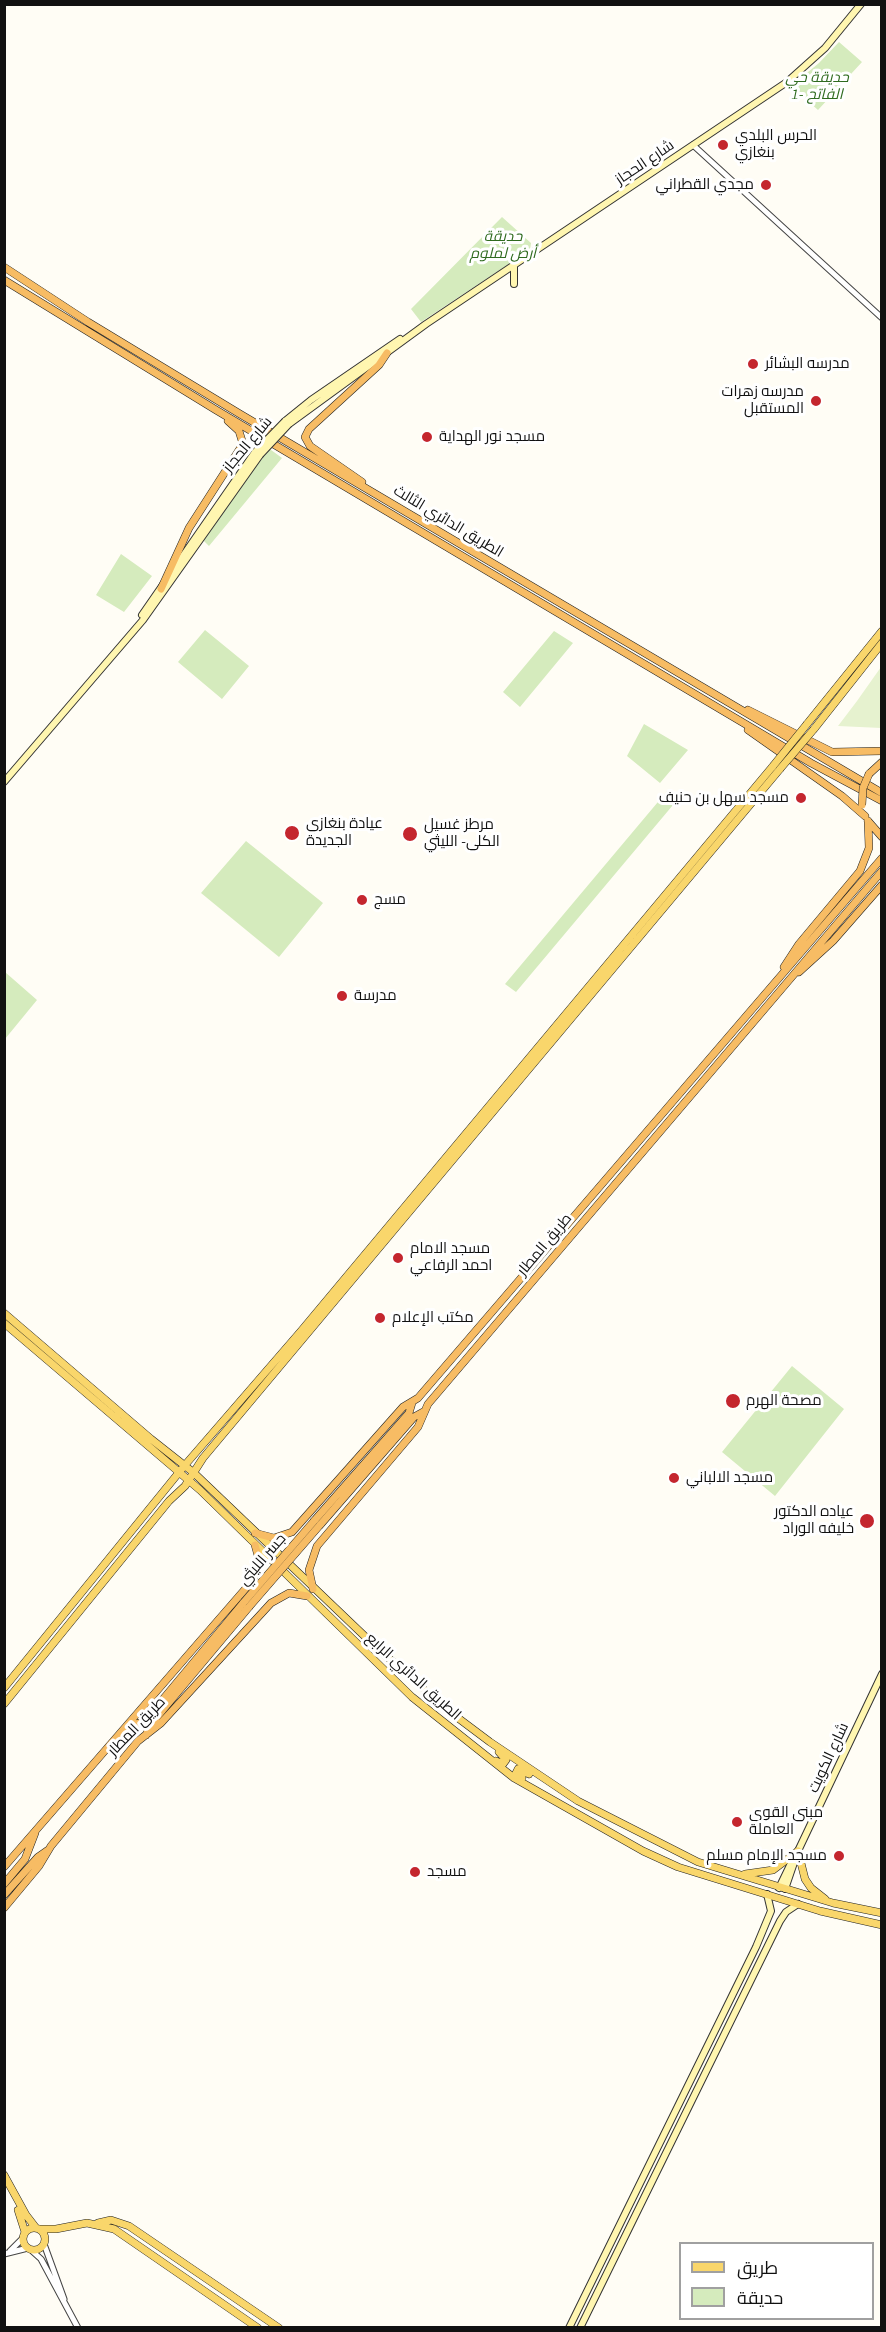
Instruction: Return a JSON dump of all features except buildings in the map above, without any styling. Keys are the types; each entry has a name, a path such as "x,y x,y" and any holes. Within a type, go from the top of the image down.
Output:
{"highway":[{"name":"الطريق الدائري الثالث","path":"4,267 88,322 370,491 739,719 882,801"},
{"name":"الطريق الدائري الثالث","path":"4,280 216,410 493,569"},
{"path":"370,491 345,468 310,446 305,437 309,429 379,365 387,353"},
{"path":"161,589 195,519 243,444 239,431 216,410"},
{"name":"الطريق الدائري الثالث","path":"524,588 735,706 882,792"},
{"path":"735,706 752,712 832,752 882,751"},
{"path":"739,719 747,729 866,818 882,837"},
{"path":"779,978 792,952 860,870 869,848 866,818 862,805 863,788 869,774 882,762"},
{"path":"825,930 882,858"},
{"path":"825,930 882,871"},
{"path":"792,977 818,957 882,885"},
{"name":"طريق المطار","path":"255,1533 269,1538 278,1538 292,1532 401,1410 412,1403 516,1286 779,978 825,930"},
{"name":"طريق المطار","path":"313,1589 310,1564 321,1541 418,1427 423,1412 792,977 825,930"},
{"name":"جسر الليثي","path":"127,1726 144,1722 409,1413 412,1403"},
{"name":"جسر الليثي","path":"146,1735 151,1724 256,1599 414,1417 423,1412"},
{"path":"301,1522 306,1534 321,1541"},
{"name":"طريق المطار","path":"4,1867 247,1588 259,1569 259,1557 255,1545"},
{"path":"247,1588 262,1593 267,1608"},
{"name":"طريق المطار","path":"4,1908 49,1850 146,1735 160,1724 267,1608 284,1594 294,1592 307,1596"},
{"path":"4,1884 26,1859 34,1833"},
{"path":"4,1895 38,1857 49,1850"}],"main road":[{"name":"شارع الحجاز","path":"134,628 257,454 311,400 800,72 825,48 861,4"},
{"path":"514,266 514,284"},
{"name":"شارع الحجاز","path":"287,423 426,324"},
{"name":"شارع الحجاز","path":"4,782 165,592 257,454"},
{"path":"4,1704 169,1501 188,1481 203,1458 776,767 807,724 882,631"},
{"path":"4,1688 185,1465 307,1324 776,767 814,729 882,643"},
{"name":"الطريق الدائري الرابع","path":"4,1313 204,1481 313,1589 420,1686 473,1729 570,1796 698,1862 833,1903 882,1913"},
{"name":"الطريق الدائري الرابع","path":"4,1323 188,1481 412,1697 497,1766 542,1794 659,1859 692,1872 798,1904 882,1925"},
{"path":"176,1458 184,1459 195,1454"},
{"path":"203,1458 201,1472 204,1481"},
{"path":"64,1615 71,1621"},
{"name":"شارع الكويت","path":"782,1888 882,1674"},
{"path":"460,1737 471,1740 499,1763 504,1764 505,1757 476,1736 473,1729"},
{"path":"542,1794 518,1776 517,1770 522,1768 554,1791 570,1796"},
{"path":"741,1874 773,1870 798,1851 802,1875 807,1884 833,1903"},
{"path":"569,2328 756,1947 771,1911 767,1894"},
{"path":"580,2328 780,1921 786,1912 798,1904"},
{"path":"4,2175 26,2215 38,2228 45,2242"},
{"path":"4,2184 22,2218 24,2235 30,2249 40,2248 56,2229"},
{"path":"24,2235 38,2228 56,2229 111,2220 129,2226 279,2328"},
{"path":"98,2223 125,2235 258,2328"}],"street":[{"path":"693,145 882,318"},
{"path":"7,2253 24,2235"},
{"path":"45,2242 64,2299"},
{"path":"7,2253 30,2249 41,2259 78,2328"}],"green space":[{"name":"حديقة حي الفاتح -1","path":"839,42 862,62 818,110 791,86 819,63"},
{"name":"حديقة أرض لملوم","path":"502,217 531,243 530,250 421,322 411,309"},
{"path":"267,447 282,458 209,546 202,539"},
{"path":"121,554 152,576 124,612 96,595"},
{"path":"205,630 249,666 222,699 178,662"},
{"path":"554,631 573,643 520,707 503,692"},
{"path":"881,667 881,728 838,726 857,701"},
{"path":"644,724 688,750 660,783 627,756"},
{"path":"668,790 678,799 516,992 505,984"},
{"path":"246,841 323,903 279,957 201,893"},
{"path":"5,972 37,1000 5,1039"},
{"path":"792,1366 844,1409 775,1496 722,1452"}],"place":[{"name":"الحرس البلدي بنغازي","path":"723,145"},
{"name":"مجدي القطراني","path":"766,185"},
{"name":"مدرسه البشائر","path":"753,364"},
{"name":"مدرسه زهرات المستقبل","path":"816,401"},
{"name":"مسجد نور الهداية","path":"427,437"},
{"name":"مسجد سهل بن حنيف","path":"801,798"},
{"name":"عيادة بنغازي الجديدة","path":"292,833"},
{"name":"مرطز غسيل الكلى- الليثي","path":"410,834"},
{"name":"مسج","path":"362,900"},
{"name":"مدرسة","path":"342,996"},
{"name":"مسجد الامام احمد الرفاعي","path":"398,1258"},
{"name":"مكتب الإعلام","path":"380,1318"},
{"name":"مصحة الهرم","path":"733,1401"},
{"name":"مسجد الالباني","path":"674,1478"},
{"name":"عياده الدكتور خليفه الوراد","path":"867,1521"},
{"name":"مبنى القوى العاملة","path":"737,1822"},
{"name":"مسجد الإمام مسلم","path":"839,1856"},
{"name":"مسجد","path":"415,1872"}]}
